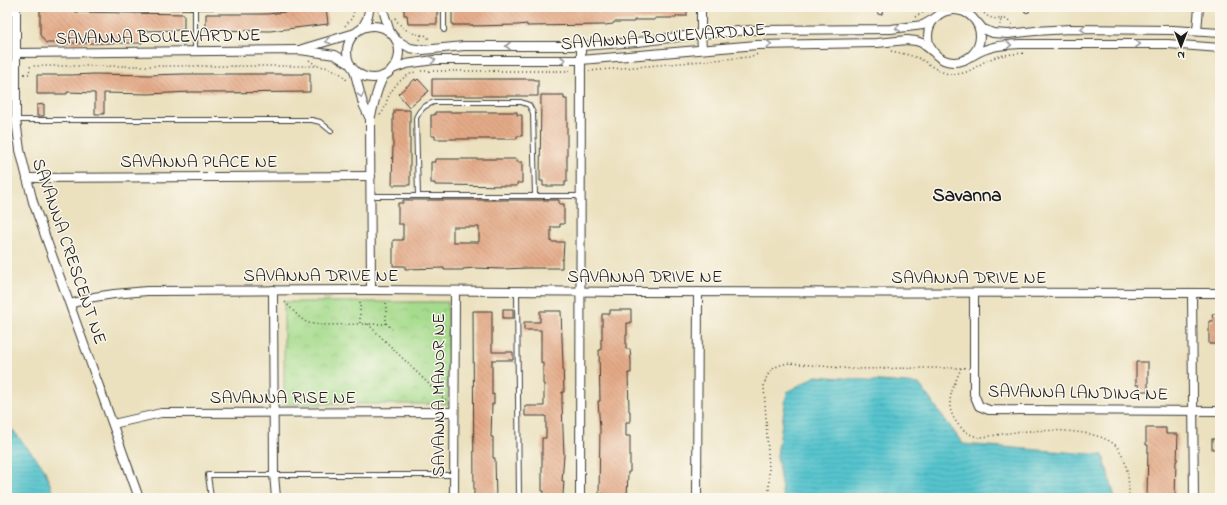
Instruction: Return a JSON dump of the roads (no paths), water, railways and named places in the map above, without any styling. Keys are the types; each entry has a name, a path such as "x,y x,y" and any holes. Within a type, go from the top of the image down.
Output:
{"street":[{"name":"SAVANNA CRESCENT NE","path":"16,7 16,120 20,150 33,202 139,498"},
{"path":"370,7 367,18 350,40 347,48 347,56 352,67 363,104 370,119"},
{"path":"382,7 390,32"},
{"path":"701,7 702,48"},
{"path":"1197,31 1199,7"},
{"path":"1220,33 1173,30 1070,29 1008,34 993,33 983,29 967,10 945,9 935,18 928,31 929,45 932,51 939,58 947,62 964,61 982,50 992,47 1020,44 1168,44 1220,48"},
{"name":"SAVANNA BOULEVARD NE","path":"398,41 410,48 423,50 464,46 581,46 638,42 701,34 751,30 891,29 923,25 935,18"},
{"path":"972,56 977,51 980,44 981,37 978,24"},
{"path":"352,67 365,77 371,78 384,76 390,73 394,68 400,56 398,41 386,28 370,26 358,30"},
{"name":"SAVANNA BOULEVARD NE","path":"300,50 358,30"},
{"name":"SAVANNA BOULEVARD NE","path":"394,68 406,64 446,59 582,60 756,44 877,44 907,40 916,41 932,51"},
{"path":"580,498 581,46"},
{"name":"SAVANNA BOULEVARD NE","path":"16,54 300,50 335,56 352,67"},
{"path":"371,290 370,119 379,83 384,76"},
{"name":"SAVANNA PLACE NE","path":"27,178 371,176"},
{"path":"273,290 274,474 276,498"},
{"name":"SAVANNA DRIVE NE","path":"70,304 94,297 147,291 371,290 518,292 974,293 1220,292"},
{"name":"SAVANNA MANOR NE","path":"454,498 455,291"},
{"path":"697,498 698,292"},
{"name":"SAVANNA LANDING NE","path":"974,293 974,394 978,406 989,410 1220,411"},
{"path":"1192,293 1194,498"},
{"name":"SAVANNA RISE NE","path":"113,424 161,413 454,412"}],"lane":[{"path":"156,7 213,7"},
{"path":"195,7 195,52"},
{"path":"444,7 444,30"},
{"path":"880,7 880,12"},
{"path":"418,196 416,118 419,111 425,106 434,102 521,102 529,105 533,113 535,196"},
{"path":"16,120 312,120 320,122 331,131"},
{"path":"371,196 581,196"},
{"path":"518,292 519,498"},
{"path":"211,498 208,475 454,474"}],"water":[{"path":"816,376 919,384 963,444 1103,455 1115,498 783,498 777,455 787,392"},
{"path":"7,423 44,468 55,498 7,498"}],"district":[{"name":"Savanna","path":"967,194"}]}
